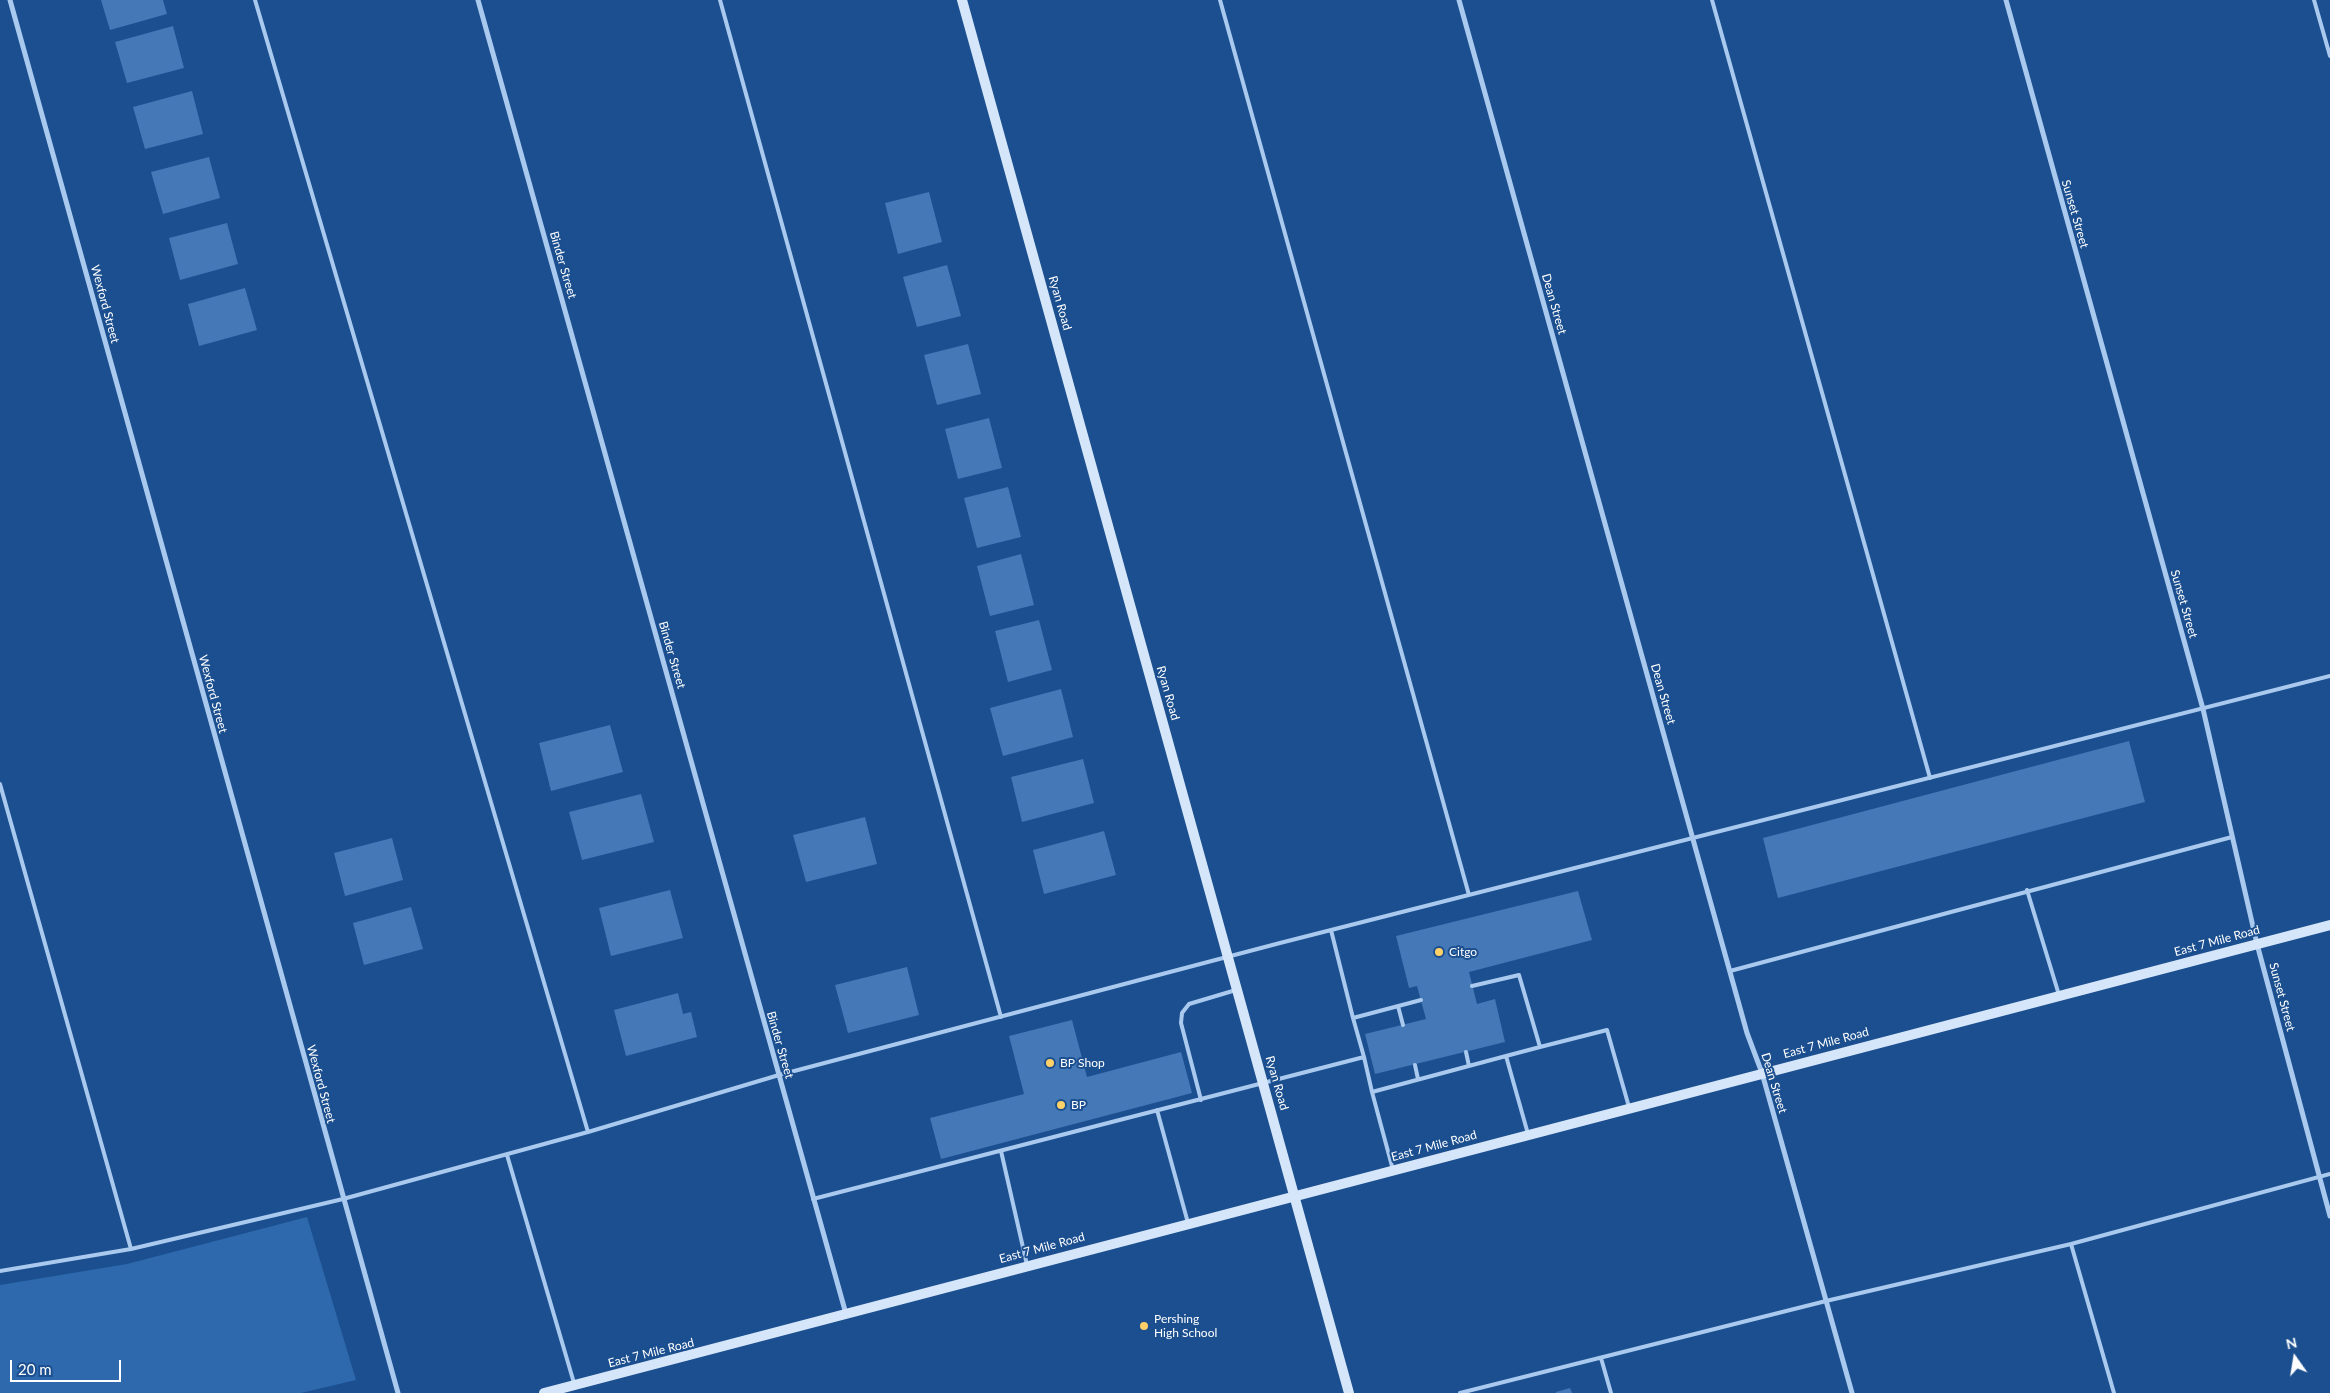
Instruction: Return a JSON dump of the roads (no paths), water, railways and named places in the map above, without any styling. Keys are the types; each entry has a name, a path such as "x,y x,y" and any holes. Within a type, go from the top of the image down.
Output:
{"street":[{"name":"Wexford Street","path":"10,0 398,1393"},
{"name":"Binder Street","path":"478,0 846,1315"},
{"name":"Ryan Road","path":"962,0 1349,1393"},
{"name":"Dean Street","path":"1458,0 1747,1033 1762,1073 1852,1393"},
{"name":"Sunset Street","path":"2006,0 2203,710 2257,944 2330,1216"},
{"name":"East 7 Mile Road","path":"544,1393 2330,924"}],"lane":[{"path":"255,0 588,1132"},
{"path":"720,0 1001,1017"},
{"path":"1220,0 1469,895"},
{"path":"1712,0 1930,778"},
{"path":"2314,0 2330,56"},
{"path":"0,1271 131,1249 343,1199 588,1132 778,1075 1331,930 2203,710 2330,676"},
{"path":"0,784 131,1249"},
{"path":"1730,971 2027,890 2232,837"},
{"path":"2027,890 2059,995"},
{"path":"1331,930 1393,1170"},
{"path":"1472,986 1519,975 1540,1047"},
{"path":"1201,1100 1181,1023 1182,1013 1189,1004 1238,990"},
{"path":"1353,1018 1421,1000"},
{"path":"1398,1006 1403,1025"},
{"path":"1372,1092 1607,1030 1629,1107"},
{"path":"1466,1052 1469,1066"},
{"path":"1506,1056 1528,1134"},
{"path":"813,1199 1364,1057"},
{"path":"1415,1065 1418,1080"},
{"path":"1157,1110 1188,1224"},
{"path":"1002,1151 1027,1265"},
{"path":"507,1155 575,1385"},
{"path":"1460,1393 1826,1301 2071,1244 2330,1174"},
{"path":"2071,1244 2114,1393"},
{"path":"1601,1358 1611,1393"}],"place":[{"name":"Citgo","path":"1439,952"},
{"name":"BP Shop","path":"1050,1063"},
{"name":"BP","path":"1061,1105"},
{"name":"Pershing High School","path":"1144,1326"}]}
